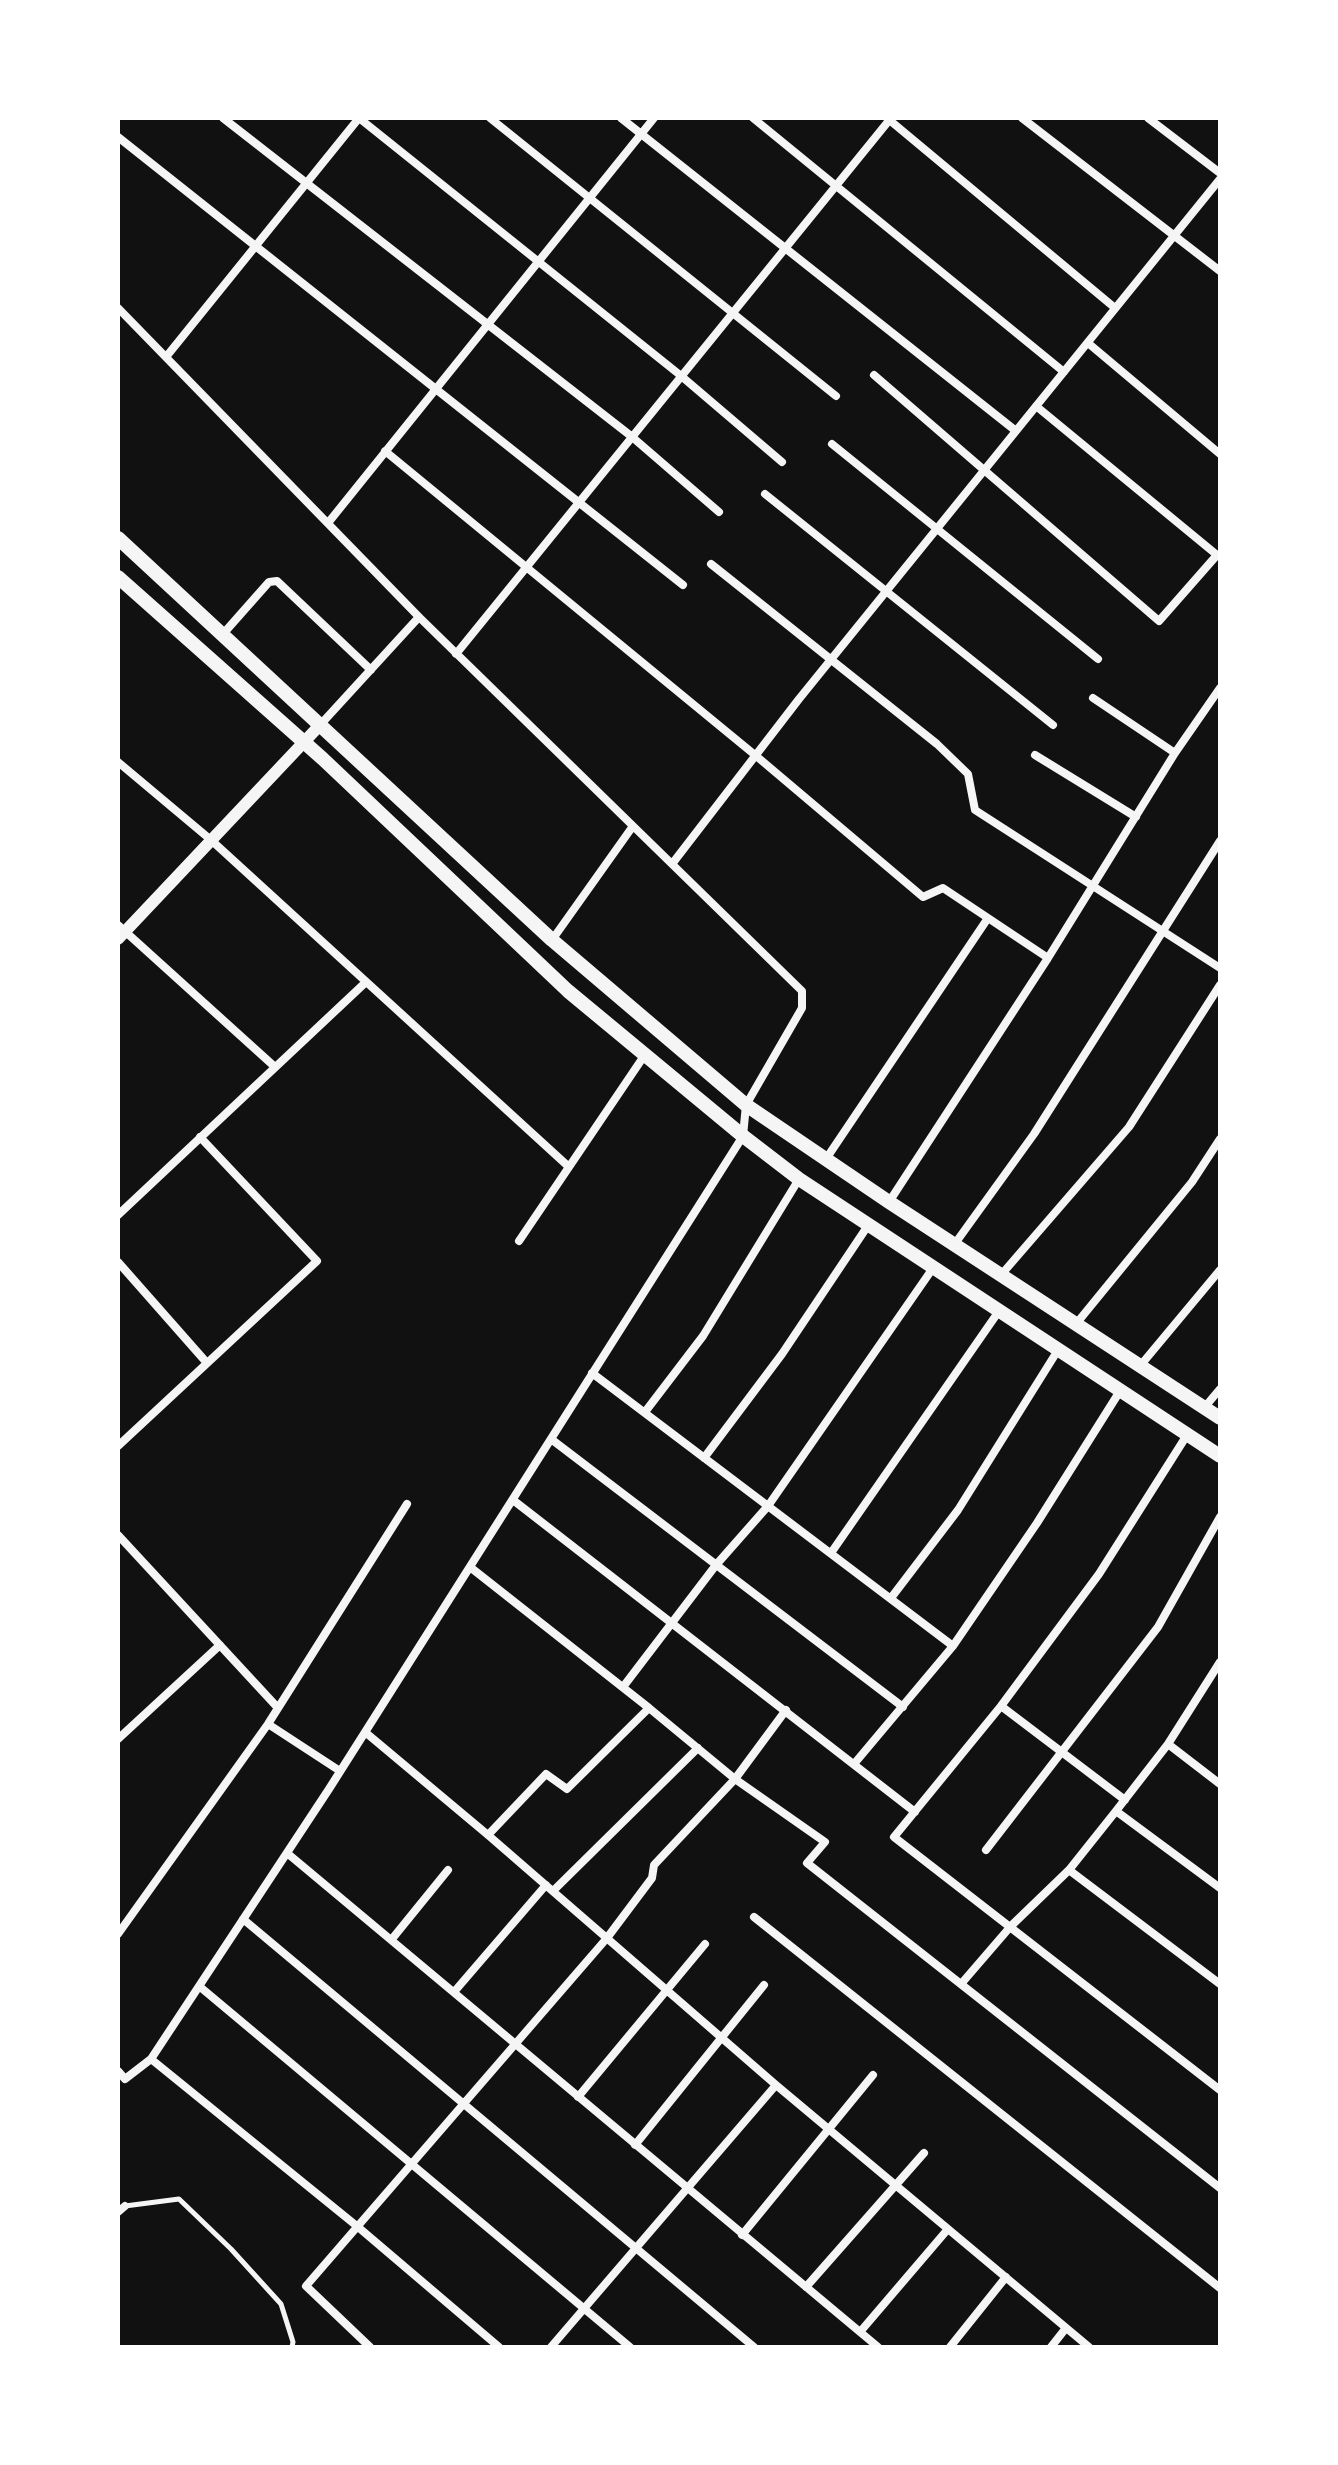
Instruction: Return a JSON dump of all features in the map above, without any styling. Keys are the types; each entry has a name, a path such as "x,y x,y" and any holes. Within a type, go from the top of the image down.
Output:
{"main road":[{"path":"118,538 552,940 746,1105 1220,1418"},
{"path":"118,577 304,742 568,991 743,1136 799,1179 1220,1456"}],"street":[{"path":"223,118 631,436 719,512"},
{"path":"166,357 359,118 680,375 782,462"},
{"path":"490,118 836,396"},
{"path":"621,118 1016,431"},
{"path":"328,523 654,118"},
{"path":"753,118 1064,372"},
{"path":"1022,118 1220,271"},
{"path":"672,864 755,755 1220,176 1148,118"},
{"path":"456,654 889,119 1115,308"},
{"path":"118,137 683,585"},
{"path":"118,308 456,654 802,991 802,1008 746,1105 743,1136 513,1500 151,2059 125,2079 118,2071"},
{"path":"1088,343 1220,454"},
{"path":"874,375 1159,621 1217,555 1036,406"},
{"path":"832,444 1098,659"},
{"path":"385,451 923,897 943,888 1048,958"},
{"path":"765,494 1053,725"},
{"path":"711,564 937,744 968,774 975,810 1220,968"},
{"path":"223,634 269,582 277,581 371,670"},
{"path":"275,1067 120,932 211,840 419,617"},
{"path":"889,1202 1048,958 1175,753 1220,688"},
{"path":"1093,698 1175,753"},
{"path":"1035,755 1136,817"},
{"path":"118,762 211,840 569,1167"},
{"path":"552,940 633,826"},
{"path":"954,1245 1034,1134 1220,841"},
{"path":"826,1159 988,918"},
{"path":"118,1215 366,982"},
{"path":"1001,1275 1129,1127 1220,985"},
{"path":"519,1241 644,1056"},
{"path":"118,1446 317,1261 200,1137"},
{"path":"1076,1324 1192,1182 1220,1139"},
{"path":"645,1412 703,1336 799,1179"},
{"path":"704,1458 782,1354 869,1224"},
{"path":"118,1262 207,1363"},
{"path":"623,1687 716,1565 768,1506 933,1268"},
{"path":"1140,1366 1220,1270"},
{"path":"831,1553 999,1311"},
{"path":"891,1598 958,1510 1058,1350"},
{"path":"592,1373 953,1646"},
{"path":"1204,1408 1220,1389"},
{"path":"854,1764 953,1646 1037,1523 1120,1391"},
{"path":"1187,1435 1099,1574 1001,1706 894,1837 1220,2090"},
{"path":"551,1439 903,1707"},
{"path":"513,1500 915,1812"},
{"path":"118,1934 268,1724 407,1504"},
{"path":"986,1850 1158,1627 1220,1517"},
{"path":"120,1542 278,1708"},
{"path":"470,1567 735,1779 825,1842 807,1863 1220,2188"},
{"path":"118,1739 220,1645"},
{"path":"961,1984 1011,1926 1069,1870 1168,1744 1220,1662"},
{"path":"1001,1706 1125,1800"},
{"path":"488,1835 546,1774 567,1789 649,1708"},
{"path":"370,2347 306,2286 607,1938 652,1878 654,1865 735,1779 786,1710"},
{"path":"268,1724 340,1771"},
{"path":"365,1732 776,2085 1089,2347"},
{"path":"1168,1744 1220,1784"},
{"path":"454,1992 550,1888 698,1748"},
{"path":"1116,1811 1220,1888"},
{"path":"287,1853 878,2347"},
{"path":"392,1939 448,1870"},
{"path":"1069,1870 1220,1984"},
{"path":"754,1917 1220,2288"},
{"path":"243,1919 754,2347"},
{"path":"578,2097 705,1944"},
{"path":"635,2145 764,1985"},
{"path":"199,1986 630,2347"},
{"path":"151,2059 358,2227 499,2347"},
{"path":"742,2235 873,2075"},
{"path":"551,2347 776,2085"},
{"path":"806,2287 924,2153"},
{"path":"860,2332 948,2229"},
{"path":"950,2347 1006,2277"},
{"path":"1051,2347 1066,2328"}],"lane":[{"path":"121,2209 179,2199 231,2249 281,2304 292,2347"}]}
